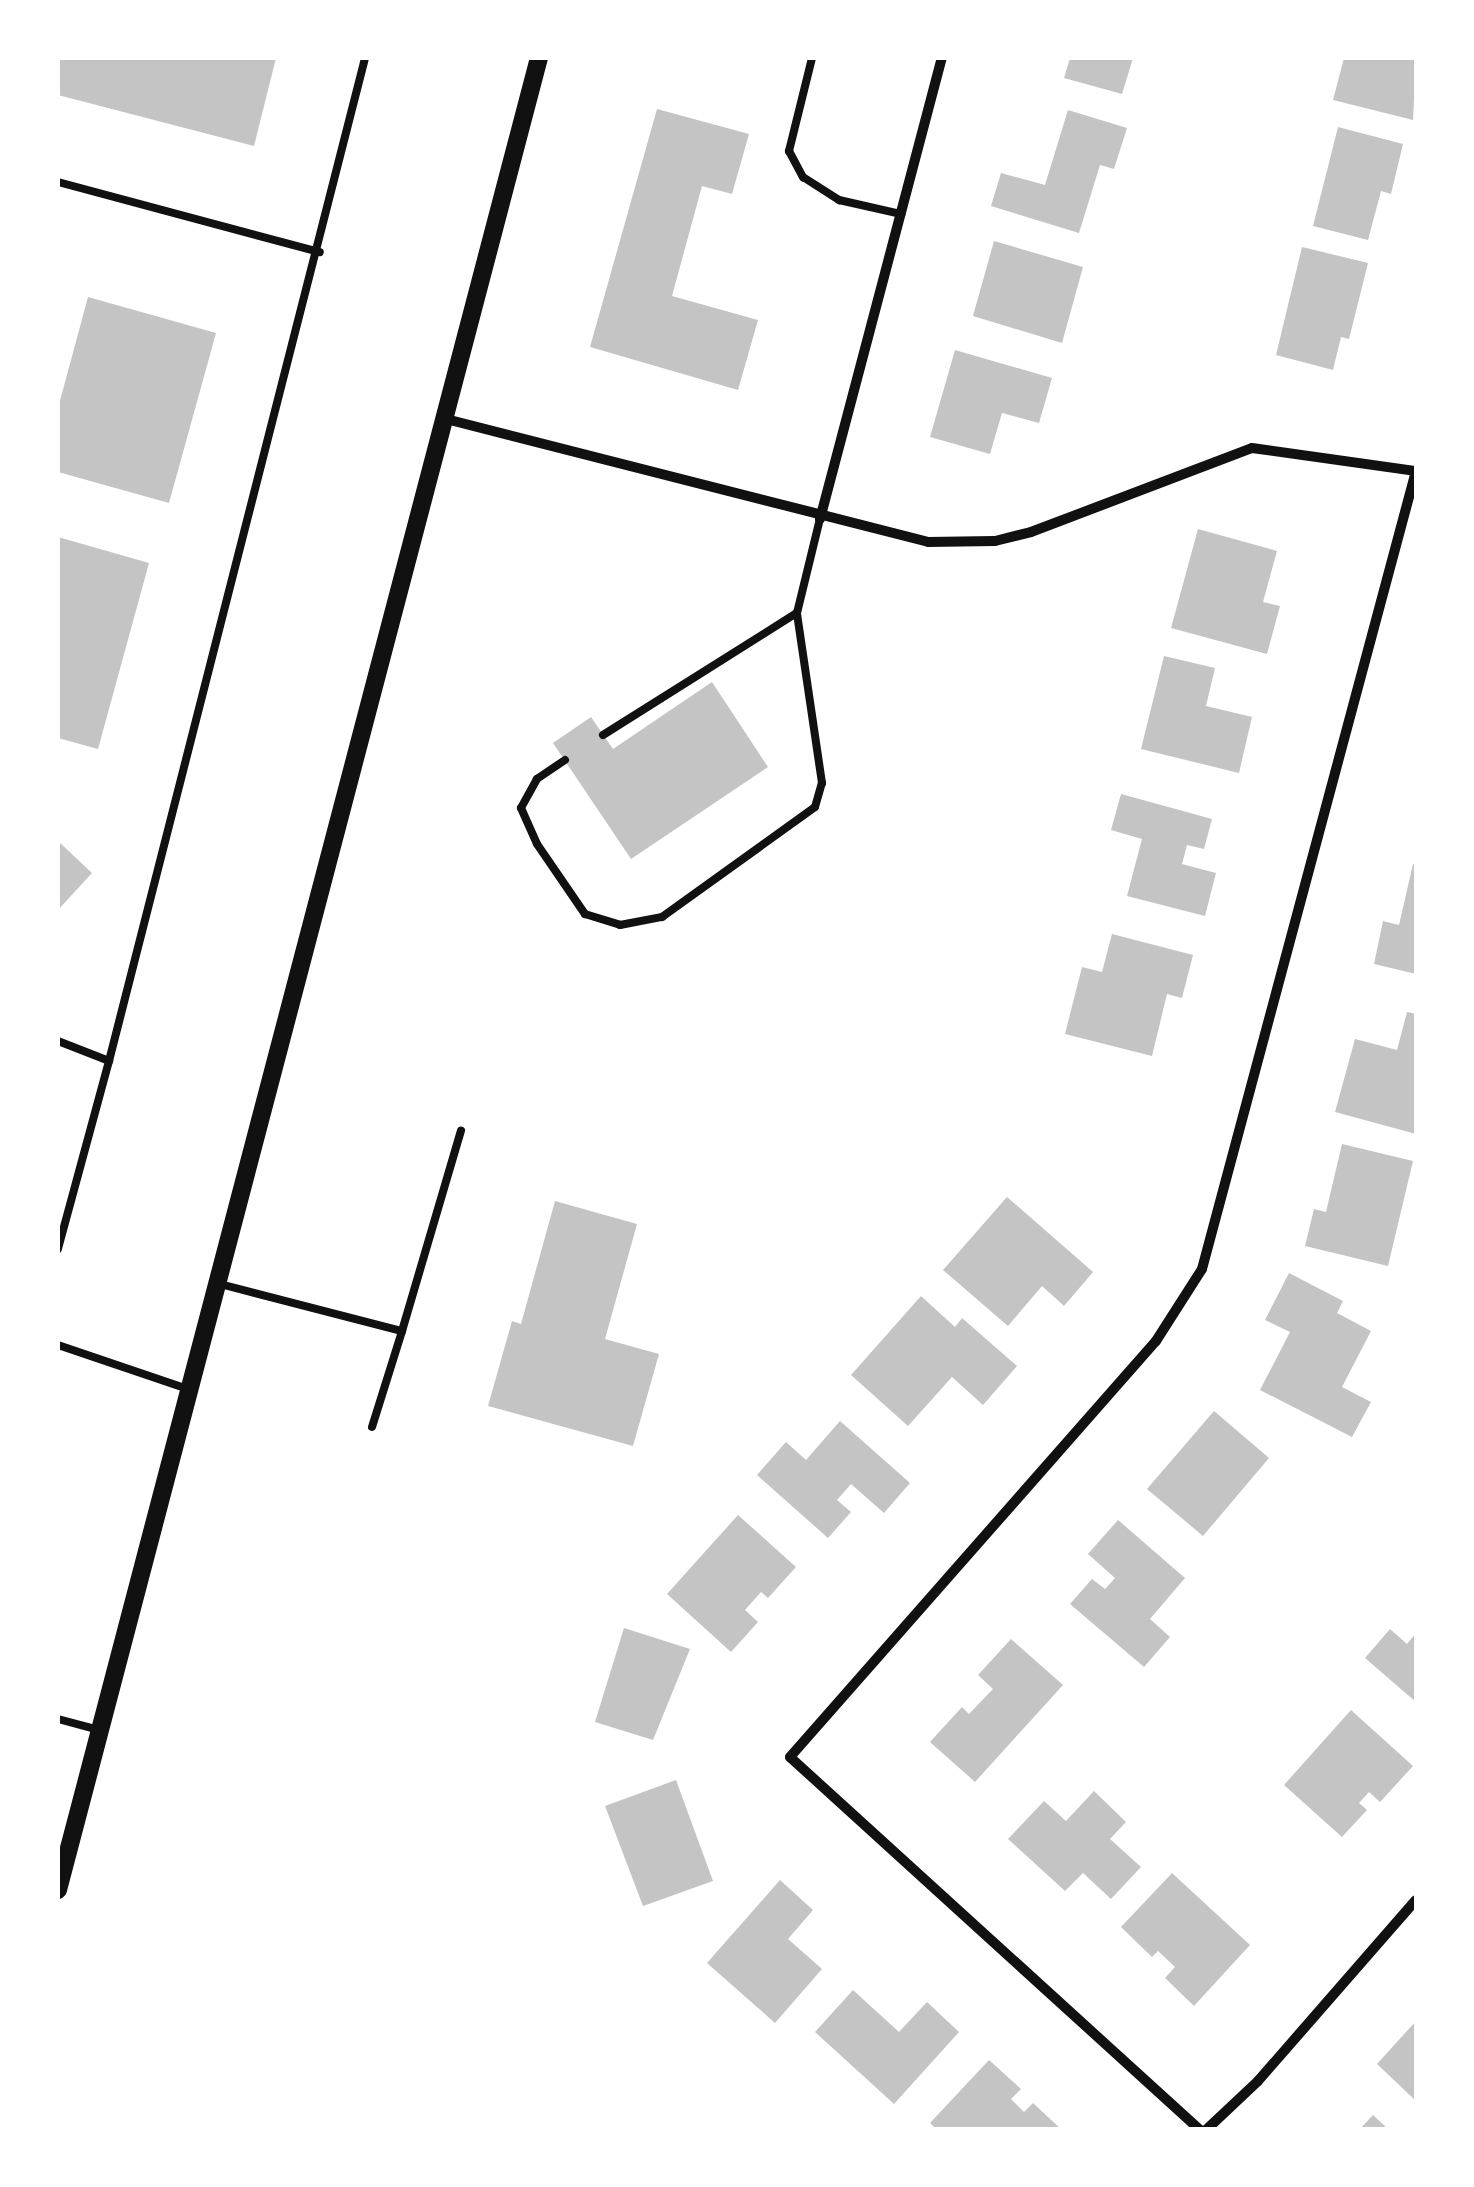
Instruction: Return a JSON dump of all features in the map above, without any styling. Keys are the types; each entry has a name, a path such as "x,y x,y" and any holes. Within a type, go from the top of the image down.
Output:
{"street":[{"path":"58,1890 539,58"},
{"path":"820,519 942,58"},
{"path":"446,418 893,538 995,541 1252,448 1416,471 1202,1268 1156,1341 790,1757 1203,2130 1258,2080 1416,1900"}],"lane":[{"path":"58,1249 320,252 366,58"},
{"path":"812,58 789,151 803,177 839,200 901,214"},
{"path":"58,182 320,252"},
{"path":"565,760 537,779 521,808 537,844 584,914 620,925 662,917 815,806 822,783 797,613 820,519"},
{"path":"603,735 797,613"},
{"path":"58,1041 109,1061"},
{"path":"372,1427 461,1130"},
{"path":"216,1283 402,1331"},
{"path":"58,1345 188,1390"},
{"path":"58,1719 99,1730"}],"building":[{"path":"58,58 276,58 254,146 58,95"},
{"path":"1070,58 1133,58 1122,94 1064,78"},
{"path":"1344,58 1416,58 1413,120 1333,100"},
{"path":"657,109 749,134 732,194 702,186 672,296 758,320 738,390 590,347"},
{"path":"1068,110 1127,128 1114,169 1100,165 1079,233 991,206 1001,173 1045,185"},
{"path":"1338,127 1403,144 1391,194 1381,191 1368,240 1313,226"},
{"path":"994,241 1083,267 1062,343 973,316"},
{"path":"1302,247 1368,263 1349,339 1341,337 1333,370 1276,355"},
{"path":"88,297 216,333 169,503 58,472 58,408"},
{"path":"955,350 1052,378 1039,423 1002,413 990,454 930,437"},
{"path":"1198,529 1277,551 1263,602 1280,606 1267,654 1171,628"},
{"path":"58,537 149,563 98,749 58,738"},
{"path":"1164,656 1215,668 1206,706 1252,717 1239,773 1141,749"},
{"path":"712,682 768,767 631,859 553,743 591,717 613,749"},
{"path":"1121,794 1212,819 1204,849 1187,845 1182,864 1216,873 1205,916 1127,896 1142,839 1111,830"},
{"path":"58,841 92,873 58,910"},
{"path":"1413,864 1416,974 1374,964 1383,921 1399,925"},
{"path":"1112,934 1193,955 1182,998 1167,994 1152,1056 1065,1034 1082,967 1102,972"},
{"path":"1407,1012 1416,1014 1416,1134 1335,1112 1355,1039 1397,1050"},
{"path":"1342,1144 1413,1161 1388,1266 1305,1246 1314,1209 1326,1212"},
{"path":"1007,1197 1093,1272 1064,1306 1042,1286 1008,1326 943,1270"},
{"path":"555,1201 637,1224 605,1339 659,1354 633,1446 488,1406 512,1321 521,1324"},
{"path":"1289,1273 1343,1301 1337,1313 1371,1331 1342,1387 1371,1402 1352,1437 1260,1390 1290,1332 1265,1320"},
{"path":"921,1296 955,1327 962,1318 1017,1366 983,1405 952,1377 908,1426 851,1375"},
{"path":"1214,1411 1269,1458 1203,1536 1147,1489"},
{"path":"840,1421 910,1483 884,1513 851,1484 837,1500 851,1512 828,1538 757,1475 786,1442 806,1460"},
{"path":"738,1515 796,1567 768,1598 761,1592 745,1610 758,1622 731,1652 667,1594"},
{"path":"1118,1520 1185,1578 1150,1619 1170,1637 1144,1667 1070,1604 1092,1579 1105,1589 1115,1578 1088,1554"},
{"path":"624,1628 690,1649 653,1740 595,1722"},
{"path":"1390,1629 1407,1644 1416,1633 1416,1702 1365,1658"},
{"path":"1011,1639 1063,1685 975,1782 930,1742 962,1707 969,1714 993,1689 978,1675"},
{"path":"1351,1710 1413,1766 1380,1802 1369,1792 1359,1803 1367,1810 1342,1837 1284,1785"},
{"path":"676,1780 713,1881 643,1906 605,1806"},
{"path":"1094,1791 1126,1822 1110,1839 1141,1867 1111,1899 1083,1873 1065,1891 1008,1839 1044,1801 1066,1821"},
{"path":"1172,1873 1250,1945 1194,2006 1165,1978 1175,1967 1158,1951 1152,1957 1121,1927"},
{"path":"780,1880 813,1910 788,1939 822,1969 775,2023 707,1963"},
{"path":"853,1990 899,2032 927,2002 959,2032 894,2104 815,2032"},
{"path":"1416,2021 1416,2101 1377,2064"},
{"path":"989,2060 1021,2089 1011,2099 1024,2112 1033,2103 1062,2130 937,2130 930,2123"},
{"path":"1373,2115 1389,2130 1359,2130"}]}
